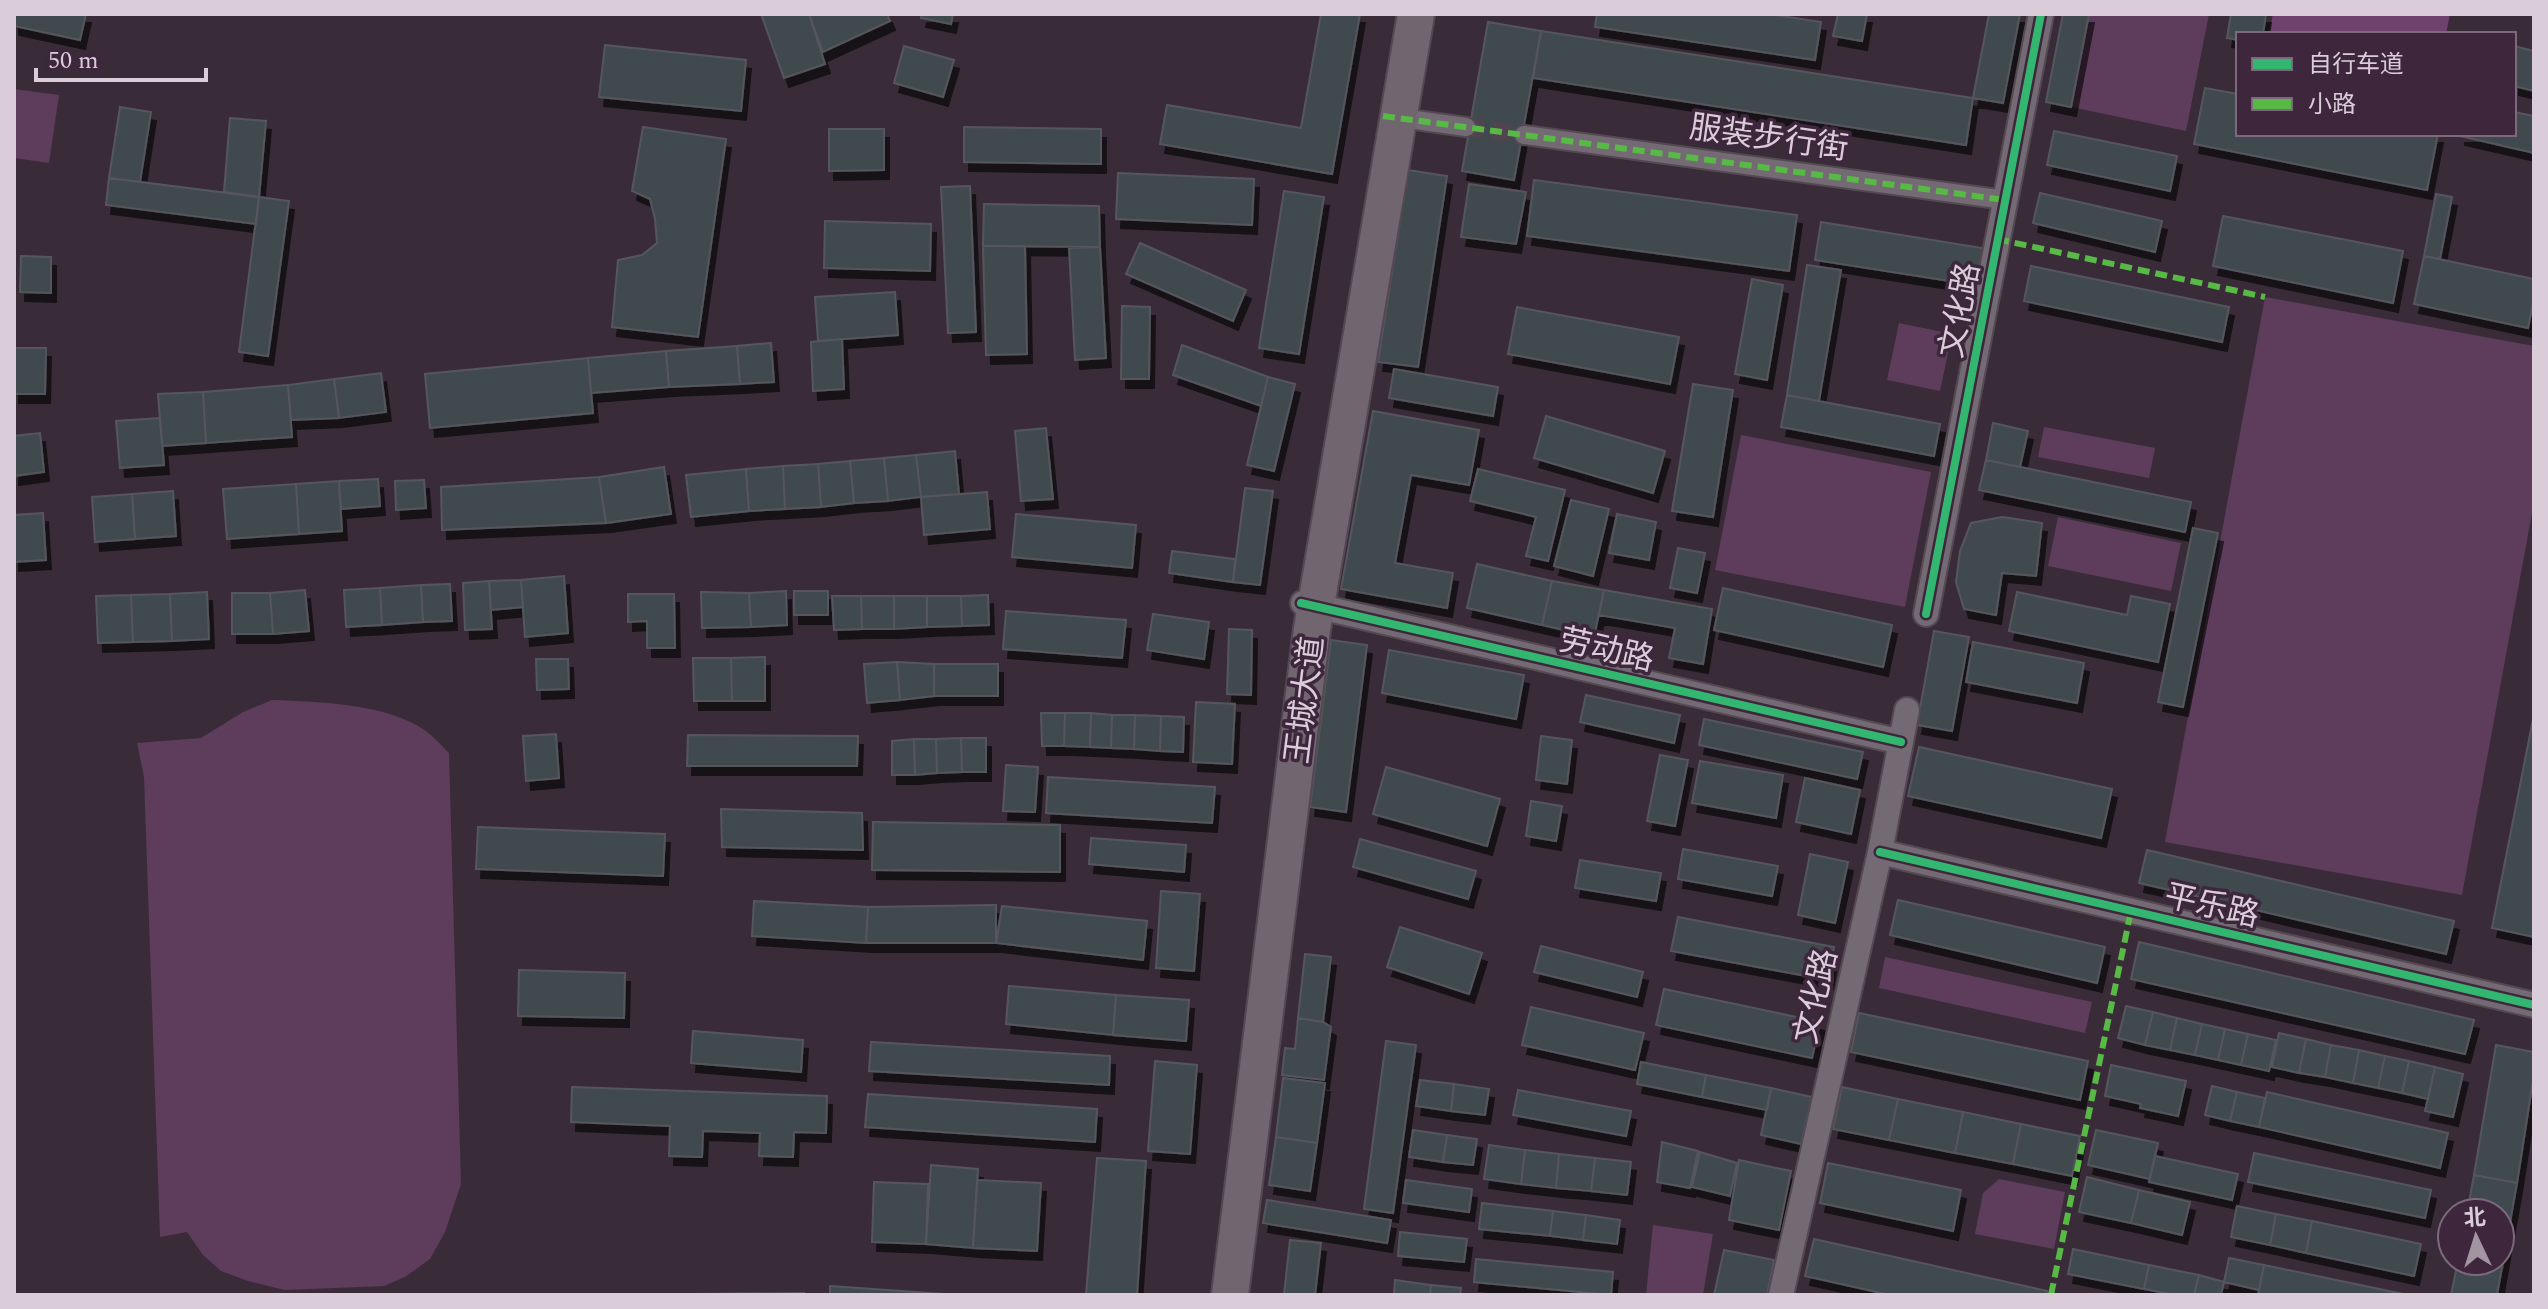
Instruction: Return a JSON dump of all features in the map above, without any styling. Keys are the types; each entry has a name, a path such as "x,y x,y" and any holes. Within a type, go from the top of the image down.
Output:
{"main road":[{"name":"王城大道","path":"1214,1295 1309,604 1401,14"},
{"name":"王城大道","path":"1230,1295 1309,604 1416,14"}],"street":[{"name":"文化路","path":"1926,614 2041,14"},
{"path":"1383,116 1466,127"},
{"name":"服装步行街","path":"1524,135 2005,200"},
{"name":"劳动路","path":"1309,604 1901,742"},
{"name":"文化路","path":"1781,1295 1880,852 1907,710"},
{"name":"平乐路","path":"1880,852 2534,1005"}],"shaded area":[{"path":"2089,14 2209,14 2186,131 2071,107"},
{"path":"2273,14 2450,14 2446,32 2269,32"},
{"path":"14,89 59,95 49,163 14,158"},
{"path":"2265,297 2534,346 2534,502 2462,895 2165,842"},
{"path":"1899,323 1952,334 1940,391 1887,380"},
{"path":"2044,427 2155,448 2149,478 2038,457"},
{"path":"1741,435 1931,472 1905,607 1715,570"},
{"path":"2058,517 2181,543 2171,591 2048,566"},
{"path":"272,700 372,709 426,731 449,753 461,1184 445,1232 430,1259 405,1277 384,1286 285,1290 221,1271 203,1255 187,1232 160,1237 144,777 137,743 201,738 243,712"},
{"path":"1885,957 2092,1002 2085,1033 1879,988"},
{"path":"1999,1179 2065,1192 2054,1249 1975,1234 1983,1193"},
{"path":"1653,1225 1713,1234 1703,1295 1646,1295"}],"building":[{"path":"14,14 86,14 80,40 14,26"},
{"path":"761,14 809,14 825,64 784,78"},
{"path":"809,14 887,14 890,21 823,52"},
{"path":"922,14 953,14 951,24 921,18"},
{"path":"1321,14 1360,14 1332,174 1160,144 1167,105 1301,128"},
{"path":"1597,14 1769,14 1821,22 1815,60 1595,27"},
{"path":"1838,14 1867,14 1862,41 1833,36"},
{"path":"1989,14 2020,14 2003,103 1973,98"},
{"path":"2063,14 2089,14 2071,107 2046,102"},
{"path":"2231,14 2266,14 2263,32 2236,32 2236,40 2227,38"},
{"path":"1488,22 1541,31 1514,180 1462,171"},
{"path":"1541,31 1973,98 1966,145 1533,78"},
{"path":"605,45 746,60 741,111 599,97"},
{"path":"904,46 954,60 943,97 894,83"},
{"path":"2516,46 2534,51 2534,91 2516,86"},
{"path":"2205,88 2236,94 2236,136 2438,136 2427,190 2194,144"},
{"path":"120,107 151,112 140,182 109,178"},
{"path":"2516,112 2534,116 2534,153 2460,136 2516,136"},
{"path":"230,118 266,121 259,197 224,192"},
{"path":"643,127 726,139 698,337 612,327 618,260 642,255 657,243 650,199 632,191"},
{"path":"964,127 1101,129 1101,164 964,162"},
{"path":"829,129 884,129 884,170 829,171"},
{"path":"2054,131 2177,156 2170,191 2047,165"},
{"path":"1408,170 1447,176 1418,367 1378,362"},
{"path":"1118,173 1254,179 1252,225 1116,219"},
{"path":"109,178 259,197 256,224 106,205"},
{"path":"1534,180 1797,215 1789,271 1527,236"},
{"path":"1469,184 1526,192 1516,244 1461,237"},
{"path":"970,186 976,332 948,333 941,187"},
{"path":"1284,191 1324,197 1299,354 1259,348"},
{"path":"2040,193 2162,221 2155,252 2033,223"},
{"path":"2436,194 2452,197 2440,259 2424,256"},
{"path":"259,197 289,201 268,356 239,352"},
{"path":"984,204 1099,206 1100,247 983,246"},
{"path":"2223,216 2403,251 2393,303 2213,266"},
{"path":"825,221 931,224 930,271 824,268"},
{"path":"1821,222 1988,249 1982,286 1815,260"},
{"path":"1140,243 1246,290 1233,321 1126,274"},
{"path":"983,246 1025,246 1027,354 986,355"},
{"path":"1100,247 1106,358 1075,360 1069,248"},
{"path":"21,256 51,257 51,293 20,292"},
{"path":"2424,256 2534,279 2528,328 2414,304"},
{"path":"1807,265 1841,270 1819,401 1787,395"},
{"path":"2031,266 2229,307 2222,342 2024,301"},
{"path":"1752,279 1783,285 1767,380 1735,374"},
{"path":"895,292 898,335 818,341 815,297"},
{"path":"1122,306 1150,307 1149,379 1121,379"},
{"path":"1517,307 1679,337 1670,384 1508,354"},
{"path":"842,339 844,389 813,391 811,342"},
{"path":"771,343 774,382 740,384 737,346"},
{"path":"1182,345 1268,377 1261,406 1173,375"},
{"path":"737,346 740,384 669,387 666,351"},
{"path":"14,348 46,348 45,394 14,394"},
{"path":"666,351 669,387 591,393 588,358"},
{"path":"588,358 593,413 430,428 425,374"},
{"path":"1394,369 1498,387 1493,416 1389,398"},
{"path":"381,373 386,412 339,418 334,379"},
{"path":"1268,377 1295,384 1274,471 1247,465"},
{"path":"334,379 339,418 291,420 288,385"},
{"path":"1693,384 1733,390 1713,517 1672,511"},
{"path":"288,385 292,437 206,443 203,392"},
{"path":"203,392 206,443 162,446 158,394"},
{"path":"1787,395 1940,424 1934,456 1781,427"},
{"path":"1373,411 1479,430 1469,485 1411,475 1395,563 1453,573 1447,608 1341,589"},
{"path":"1546,416 1665,451 1653,493 1534,458"},
{"path":"160,418 164,465 120,468 116,421"},
{"path":"1993,423 2028,431 2020,467 1986,460"},
{"path":"1046,428 1053,499 1021,501 1015,431"},
{"path":"40,433 44,472 14,476 14,436"},
{"path":"955,451 959,494 921,497 916,455"},
{"path":"916,455 921,497 888,501 884,458"},
{"path":"884,458 888,501 854,503 850,461"},
{"path":"1986,460 2191,502 2185,532 1979,490"},
{"path":"850,461 854,503 821,507 818,464"},
{"path":"818,464 821,507 785,509 783,466"},
{"path":"783,466 785,509 749,511 746,469"},
{"path":"664,467 671,514 606,523 599,477"},
{"path":"746,469 749,511 691,517 686,475"},
{"path":"1478,469 1565,490 1548,561 1526,556 1536,517 1470,501"},
{"path":"599,477 606,523 442,530 441,487"},
{"path":"378,479 380,506 341,509 339,481"},
{"path":"424,480 426,508 396,510 395,481"},
{"path":"339,481 342,531 299,534 296,484"},
{"path":"296,484 299,534 227,539 223,489"},
{"path":"1245,488 1273,491 1260,585 1233,582"},
{"path":"173,491 176,536 135,539 132,494"},
{"path":"987,492 990,529 924,535 921,497"},
{"path":"132,494 135,539 95,542 92,497"},
{"path":"1571,500 1609,509 1593,576 1554,566"},
{"path":"43,513 46,560 14,562 14,515"},
{"path":"1016,514 1136,525 1132,568 1012,557"},
{"path":"1617,514 1656,522 1649,560 1609,553"},
{"path":"2002,517 2042,523 2036,576 2002,573 1996,615 1964,609 1956,582 1960,551 1971,523"},
{"path":"2193,528 2218,533 2183,707 2158,702"},
{"path":"1678,548 1705,553 1697,593 1670,588"},
{"path":"1172,551 1235,559 1233,582 1169,573"},
{"path":"1477,564 1552,581 1542,625 1467,608"},
{"path":"564,576 568,633 525,637 521,580"},
{"path":"521,580 523,607 491,610 489,581"},
{"path":"489,581 492,629 465,630 463,583"},
{"path":"1552,581 1604,590 1594,637 1542,625"},
{"path":"450,584 452,621 423,622 421,585"},
{"path":"421,585 423,622 382,625 380,588"},
{"path":"380,588 382,625 346,627 344,590"},
{"path":"1723,588 1892,625 1883,667 1714,630"},
{"path":"305,590 309,631 273,634 270,593"},
{"path":"1604,590 1712,609 1703,664 1669,658 1675,628 1599,615"},
{"path":"786,591 787,625 751,627 749,593"},
{"path":"794,591 828,591 828,615 794,615"},
{"path":"207,592 209,639 172,641 170,594"},
{"path":"701,592 749,593 751,627 702,628"},
{"path":"2017,592 2127,615 2131,596 2170,604 2158,662 2009,631"},
{"path":"232,593 270,593 273,634 232,634"},
{"path":"170,594 172,641 133,642 131,595"},
{"path":"628,594 674,594 675,648 647,648 647,621 628,622"},
{"path":"131,595 133,642 98,643 96,596"},
{"path":"988,595 989,625 962,626 961,596"},
{"path":"832,596 861,596 862,629 834,630"},
{"path":"861,596 894,596 894,629 862,629"},
{"path":"894,596 927,596 927,627 894,629"},
{"path":"927,596 961,596 962,626 927,627"},
{"path":"1006,611 1126,620 1122,658 1003,649"},
{"path":"1153,614 1209,622 1204,659 1147,650"},
{"path":"1229,629 1252,630 1251,695 1227,694"},
{"path":"1934,631 1969,637 1952,731 1917,725"},
{"path":"1331,640 1367,645 1346,812 1310,807"},
{"path":"1973,642 2084,663 2077,703 1966,682"},
{"path":"1389,650 1524,675 1516,719 1382,693"},
{"path":"765,657 765,701 732,701 731,658"},
{"path":"693,658 731,658 732,701 694,701"},
{"path":"536,659 568,659 569,689 537,690"},
{"path":"897,662 934,664 934,696 900,700"},
{"path":"897,662 900,700 867,703 864,664"},
{"path":"934,664 998,664 998,696 934,696"},
{"path":"1586,695 1680,715 1674,743 1580,722"},
{"path":"1196,702 1235,704 1232,764 1193,762"},
{"path":"1041,713 1065,713 1064,746 1042,746"},
{"path":"1065,713 1091,713 1090,747 1064,746"},
{"path":"1091,713 1112,715 1111,748 1090,747"},
{"path":"2534,714 2534,937 2492,928"},
{"path":"1112,715 1135,715 1134,749 1111,748"},
{"path":"1135,715 1161,716 1160,751 1134,749"},
{"path":"1161,716 1184,717 1183,752 1160,751"},
{"path":"1704,719 1863,752 1857,779 1699,745"},
{"path":"556,734 559,778 526,781 523,736"},
{"path":"688,735 858,736 857,766 687,766"},
{"path":"1541,736 1572,740 1567,784 1536,780"},
{"path":"961,738 986,738 986,772 962,772"},
{"path":"961,738 962,772 937,773 936,739"},
{"path":"914,739 936,739 937,773 915,775"},
{"path":"914,739 915,775 892,775 892,741"},
{"path":"1919,747 2112,789 2101,838 1908,796"},
{"path":"1660,755 1688,760 1675,826 1647,821"},
{"path":"1700,761 1783,775 1776,818 1692,803"},
{"path":"1006,765 1038,767 1035,812 1003,811"},
{"path":"1386,767 1500,799 1487,846 1373,814"},
{"path":"1048,777 1215,787 1212,823 1046,813"},
{"path":"1805,778 1860,790 1851,834 1796,822"},
{"path":"1531,801 1562,806 1556,841 1526,836"},
{"path":"721,809 862,813 863,850 722,847"},
{"path":"873,822 1060,825 1060,872 872,870"},
{"path":"478,827 665,834 663,876 476,869"},
{"path":"1091,838 1186,845 1184,872 1089,864"},
{"path":"1360,839 1476,871 1468,899 1353,867"},
{"path":"1683,849 1778,866 1772,896 1678,879"},
{"path":"2147,850 2454,921 2446,954 2139,883"},
{"path":"1810,854 1848,862 1835,923 1798,915"},
{"path":"1580,860 1661,873 1656,901 1575,888"},
{"path":"1161,891 1200,894 1194,971 1156,968"},
{"path":"1898,900 2105,947 2097,983 1890,935"},
{"path":"754,901 868,907 866,943 752,936"},
{"path":"996,905 996,943 866,943 868,907"},
{"path":"1002,906 1147,921 1143,960 996,943"},
{"path":"1678,917 1834,947 1828,980 1671,951"},
{"path":"1400,927 1482,953 1469,994 1387,967"},
{"path":"2139,942 2474,1020 2465,1054 2131,979"},
{"path":"1541,946 1643,972 1637,997 1534,972"},
{"path":"1305,954 1331,957 1323,1022 1298,1018"},
{"path":"519,970 625,973 624,1018 518,1016"},
{"path":"1009,986 1116,995 1113,1035 1006,1024"},
{"path":"1664,989 1820,1022 1812,1058 1656,1025"},
{"path":"1116,995 1189,1000 1186,1041 1113,1035"},
{"path":"2126,1006 2153,1012 2145,1045 2118,1038"},
{"path":"1531,1007 1644,1033 1635,1070 1522,1045"},
{"path":"2153,1012 2177,1018 2170,1050 2145,1045"},
{"path":"1859,1013 2088,1061 2080,1100 1851,1052"},
{"path":"1298,1018 1323,1022 1331,1027 1324,1080 1282,1075 1285,1048 1295,1049"},
{"path":"2177,1018 2202,1024 2195,1055 2170,1050"},
{"path":"2202,1024 2225,1029 2218,1060 2195,1055"},
{"path":"2225,1029 2248,1034 2241,1065 2218,1060"},
{"path":"693,1031 803,1040 801,1072 691,1063"},
{"path":"2279,1033 2306,1039 2299,1073 2272,1067"},
{"path":"2248,1034 2276,1040 2269,1071 2241,1065"},
{"path":"2306,1039 2331,1045 2325,1077 2299,1073"},
{"path":"1386,1041 1416,1045 1393,1213 1364,1209"},
{"path":"871,1042 1110,1056 1109,1085 869,1071"},
{"path":"2331,1045 2359,1050 2353,1083 2325,1077"},
{"path":"2496,1045 2534,1052 2534,1074 2517,1183 2474,1175"},
{"path":"2359,1050 2385,1056 2378,1088 2353,1083"},
{"path":"2385,1056 2409,1061 2402,1093 2378,1088"},
{"path":"1155,1061 1197,1065 1190,1154 1148,1151"},
{"path":"2409,1061 2435,1067 2428,1099 2402,1093"},
{"path":"1641,1062 1706,1075 1702,1097 1637,1084"},
{"path":"2111,1065 2186,1081 2178,1116 2105,1096"},
{"path":"2435,1067 2463,1074 2453,1117 2425,1111"},
{"path":"1706,1075 1771,1088 1767,1110 1702,1097"},
{"path":"1283,1078 1325,1083 1317,1143 1276,1137"},
{"path":"1420,1080 1454,1084 1451,1111 1416,1106"},
{"path":"1454,1084 1489,1089 1485,1115 1451,1111"},
{"path":"2212,1086 2237,1092 2230,1121 2205,1115"},
{"path":"572,1087 827,1096 826,1133 794,1132 793,1157 759,1156 760,1133 703,1131 702,1157 669,1156 670,1126 571,1122"},
{"path":"1842,1087 1898,1099 1889,1140 1833,1129"},
{"path":"1771,1088 1812,1097 1801,1144 1761,1135"},
{"path":"1518,1090 1631,1111 1626,1136 1513,1115"},
{"path":"2237,1092 2265,1098 2259,1127 2230,1121"},
{"path":"2267,1092 2448,1133 2440,1168 2259,1127"},
{"path":"868,1094 1097,1109 1095,1142 865,1127"},
{"path":"1898,1099 1963,1112 1955,1153 1889,1140"},
{"path":"1963,1112 2021,1124 2013,1164 1955,1153"},
{"path":"2021,1124 2080,1136 2072,1176 2013,1164"},
{"path":"1413,1130 1447,1135 1443,1162 1409,1157"},
{"path":"2096,1130 2158,1143 2150,1179 2088,1165"},
{"path":"1447,1135 1477,1139 1473,1165 1443,1162"},
{"path":"1276,1137 1317,1143 1310,1191 1269,1185"},
{"path":"1662,1142 1698,1151 1690,1188 1657,1182"},
{"path":"1489,1145 1525,1150 1521,1184 1484,1179"},
{"path":"1525,1150 1559,1154 1556,1188 1521,1184"},
{"path":"1700,1152 1737,1163 1730,1196 1692,1187"},
{"path":"2254,1153 2431,1190 2425,1218 2248,1182"},
{"path":"1559,1154 1595,1158 1591,1191 1556,1188"},
{"path":"2155,1156 2238,1174 2232,1200 2149,1182"},
{"path":"1097,1158 1146,1161 1137,1295 1086,1295"},
{"path":"1595,1158 1631,1162 1627,1195 1591,1191"},
{"path":"1739,1160 1791,1171 1779,1230 1729,1220"},
{"path":"1828,1163 1961,1190 1953,1231 1820,1203"},
{"path":"931,1165 978,1169 973,1248 926,1244"},
{"path":"2474,1175 2517,1183 2514,1197 2470,1197"},
{"path":"2087,1177 2139,1190 2131,1223 2079,1212"},
{"path":"977,1180 1041,1183 1037,1251 973,1248"},
{"path":"1406,1180 1472,1189 1469,1212 1403,1203"},
{"path":"874,1182 928,1184 926,1244 872,1242"},
{"path":"2139,1190 2190,1202 2182,1235 2131,1223"},
{"path":"1267,1200 1391,1220 1387,1243 1263,1223"},
{"path":"1482,1203 1553,1211 1550,1236 1479,1229"},
{"path":"2237,1206 2276,1214 2270,1245 2231,1237"},
{"path":"1553,1211 1586,1215 1583,1240 1550,1236"},
{"path":"2276,1214 2312,1221 2306,1253 2270,1245"},
{"path":"1586,1215 1620,1220 1617,1244 1583,1240"},
{"path":"2312,1221 2421,1244 2414,1276 2306,1253"},
{"path":"1400,1232 1467,1239 1464,1262 1398,1256"},
{"path":"1814,1239 2047,1291 2046,1295 1890,1295 1805,1276"},
{"path":"1290,1240 1321,1243 1315,1295 1284,1295"},
{"path":"2073,1249 2149,1265 2144,1289 2068,1274"},
{"path":"1724,1250 1774,1260 1767,1295 1714,1295"},
{"path":"2229,1258 2264,1265 2259,1290 2224,1282"},
{"path":"1476,1259 1613,1272 1611,1295 1474,1282"},
{"path":"2149,1265 2199,1275 2194,1295 2144,1289"},
{"path":"2264,1265 2408,1295 2258,1295"},
{"path":"2199,1275 2224,1282 2221,1295 2194,1295"},
{"path":"2455,1277 2500,1277 2497,1295 2451,1295"},
{"path":"1395,1280 1431,1285 1430,1295 1394,1295"},
{"path":"1431,1285 1461,1288 1460,1295 1430,1295"},
{"path":"830,1286 958,1295 830,1295"},
{"path":"693,1294 804,1295 693,1295"}],"tunnel":[{"path":"1466,127 1524,135"}],"marked path":[{"path":"1383,116 2005,200"},
{"path":"1997,239 2265,297"},
{"path":"2051,1295 2131,911"}],"cycle path":[{"path":"1926,614 2041,14"},
{"path":"1301,603 1901,742"},
{"path":"1880,852 2534,1005"}]}
